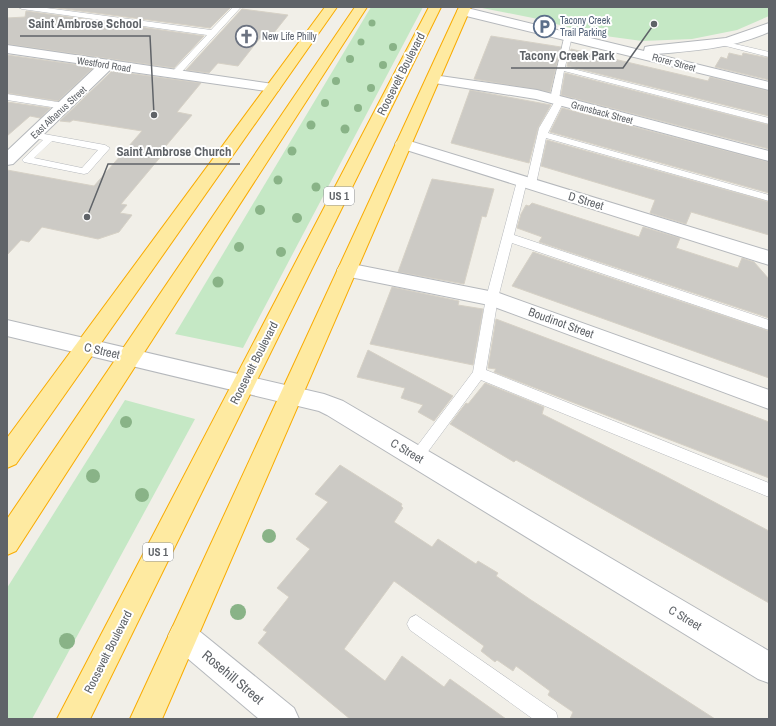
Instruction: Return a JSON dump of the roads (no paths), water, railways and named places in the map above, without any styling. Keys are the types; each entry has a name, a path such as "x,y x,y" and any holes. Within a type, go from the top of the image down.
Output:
{"highway":[{"path":"7,456 332,7"},
{"path":"7,542 361,7"},
{"name":"Roosevelt Boulevard","path":"73,719 436,7"},
{"path":"146,719 464,9"}],"street":[{"name":"Rorer Street","path":"464,9 769,86"},
{"path":"631,51 706,46 725,43 743,38 769,27"},
{"name":"Westford Road","path":"7,49 273,88"},
{"name":"East Albanus Street","path":"8,157 108,64"},
{"name":"Gransback Street","path":"433,79 527,92 769,156"},
{"name":"D Street","path":"403,144 769,258"},
{"name":"Boudinot Street","path":"347,270 492,298 769,400"},
{"name":"C Street","path":"7,328 324,403 335,408 769,668"},
{"name":"Rosehill Street","path":"183,636 283,719"}],"lane":[{"path":"22,7 213,33"},
{"path":"175,74 237,7"},
{"path":"416,457 479,373 492,298 508,237 544,128 557,100 561,68 568,36"},
{"path":"725,43 769,55"},
{"path":"561,68 769,121"},
{"path":"7,97 64,106"},
{"path":"542,134 769,198"},
{"path":"33,135 57,139 106,148 84,171 27,160 50,138"},
{"path":"508,237 769,326"},
{"path":"479,373 769,490"},
{"path":"416,624 549,719"}],"place":[{"name":"Tacony Creek Park","path":"654,24"},
{"name":"Tacony Creek Trail Parking","path":"544,26"},
{"name":"New Life Philly","path":"247,36"},
{"name":"Saint Ambrose School","path":"154,115"},
{"name":"Saint Ambrose Church","path":"87,217"}]}
